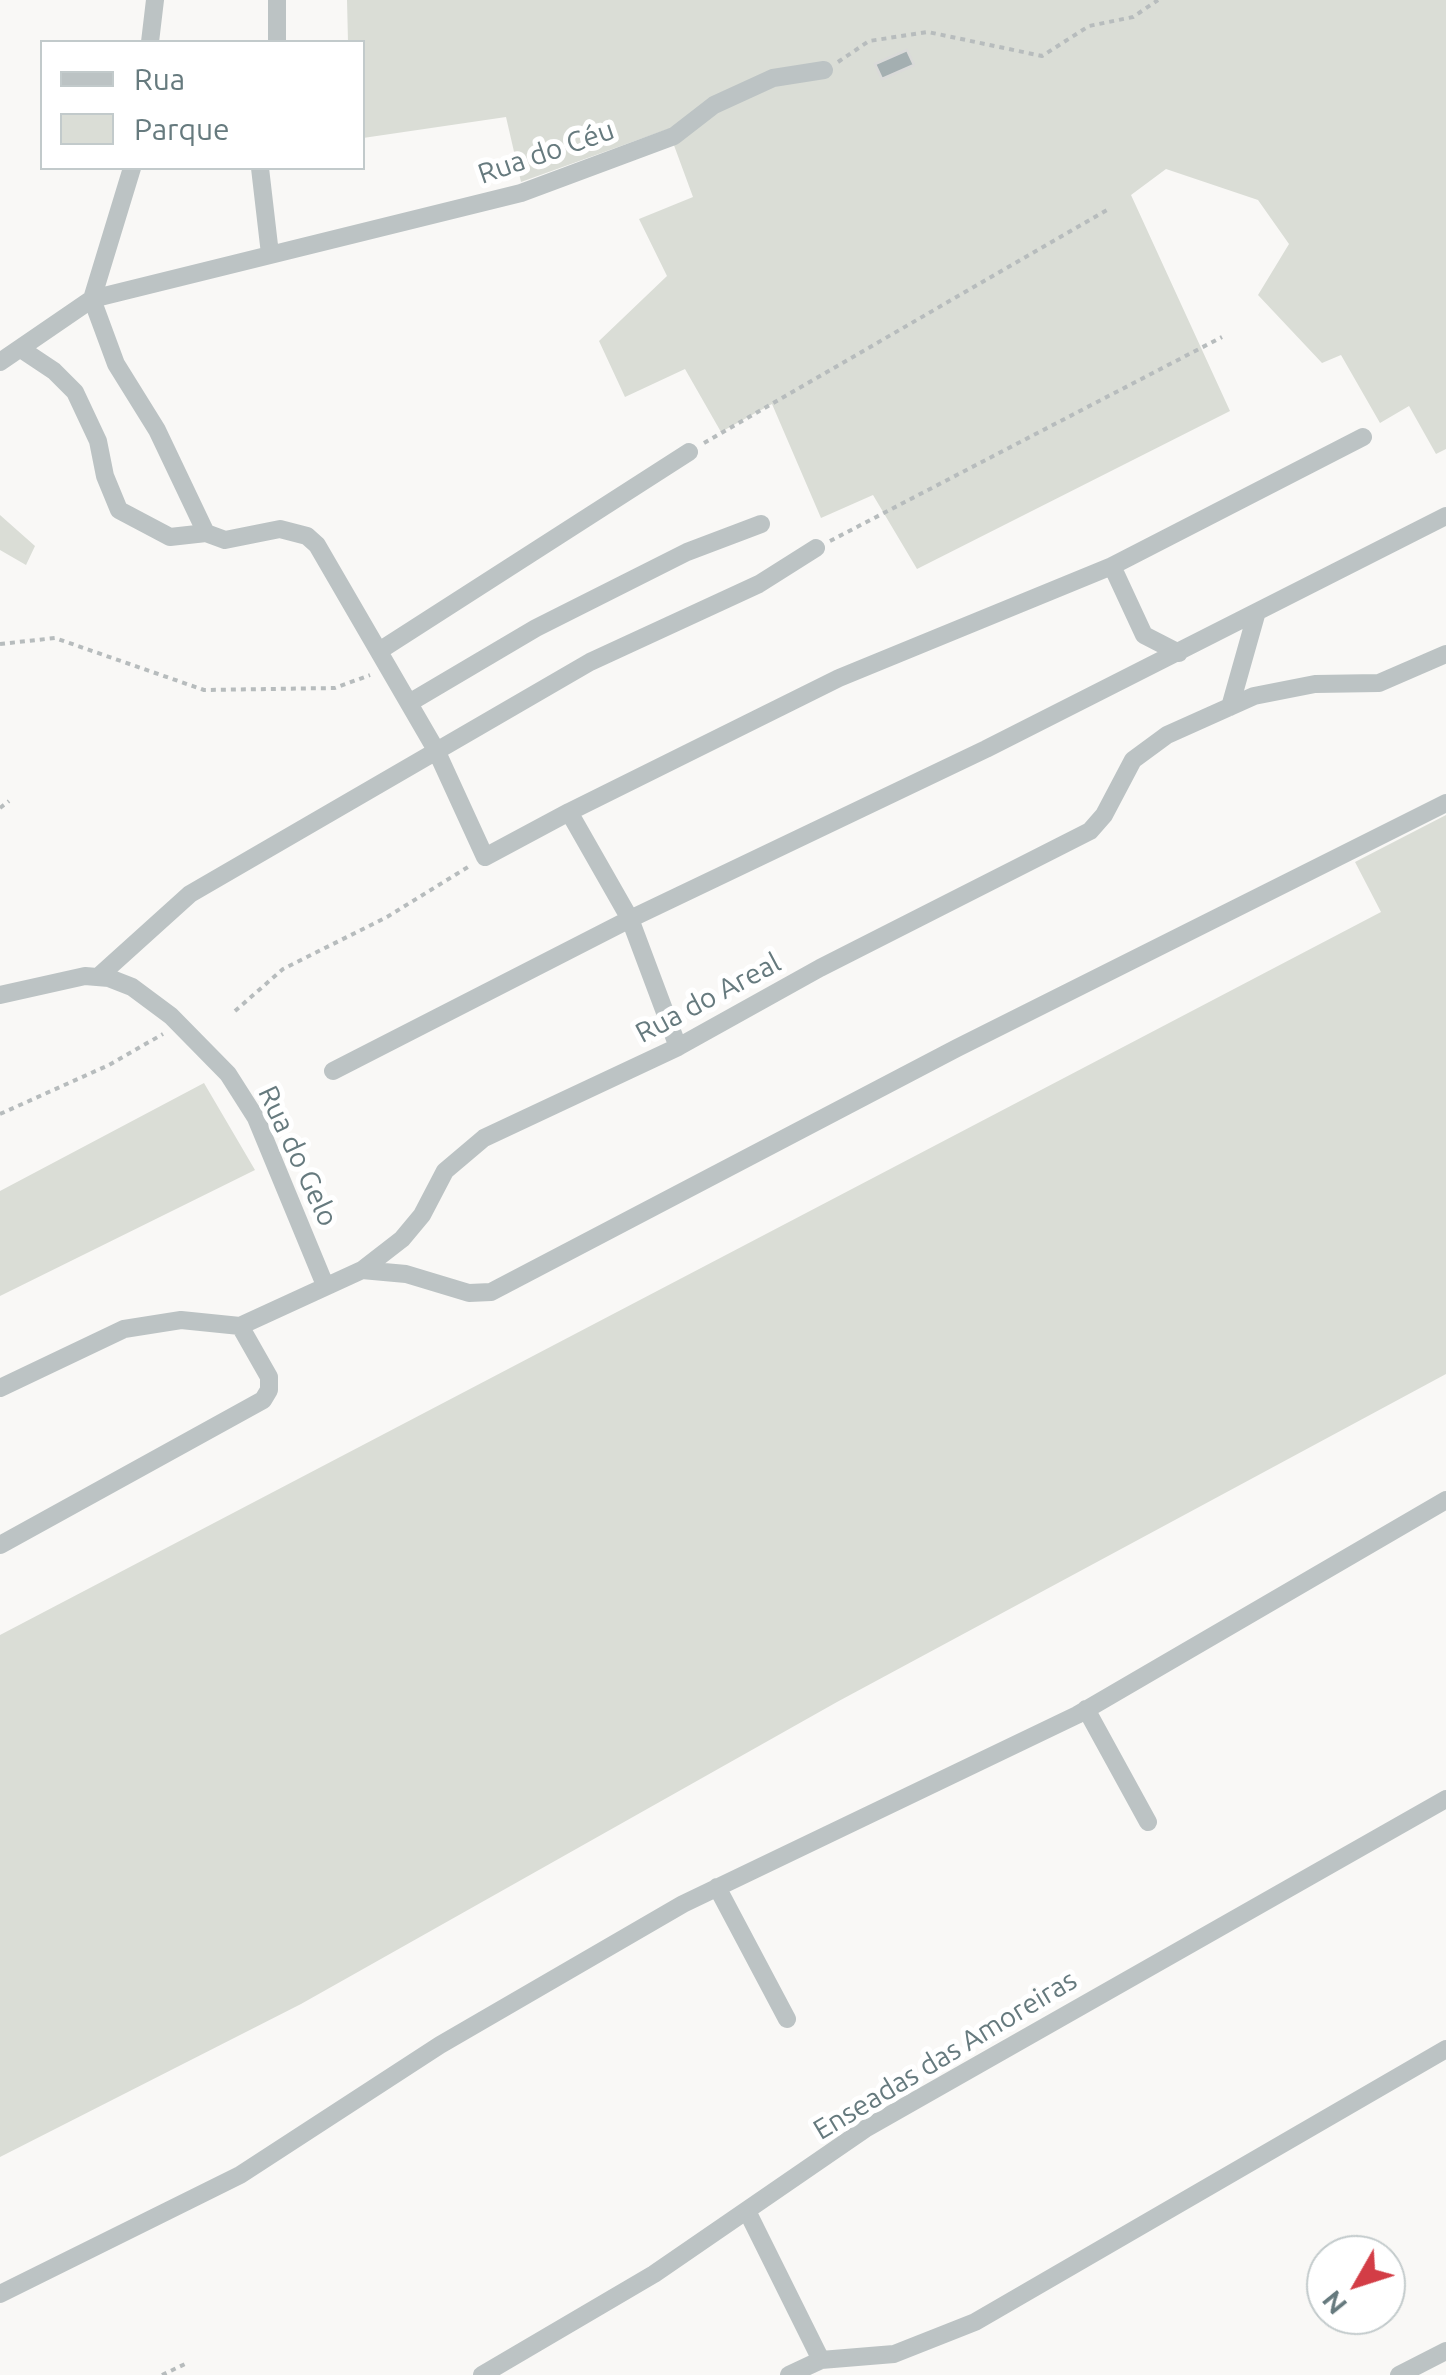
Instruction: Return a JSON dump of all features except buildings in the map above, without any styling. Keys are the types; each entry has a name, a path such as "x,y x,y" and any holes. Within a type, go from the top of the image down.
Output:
{"street":[{"path":"150,40 155,0"},
{"path":"277,0 277,40"},
{"name":"Rua do Céu","path":"0,362 92,298 423,219 566,179 674,136 714,105 773,78 824,70"},
{"path":"131,170 92,298 116,364 158,430 206,533"},
{"path":"260,170 270,254"},
{"path":"21,349 54,371 74,392 98,441 105,476 120,510 170,536 206,533 225,540 280,529 307,536 326,558 436,750 485,857 839,678 1112,566 1362,436"},
{"path":"379,651 689,452"},
{"path":"333,1071 630,918 1179,653 1446,516"},
{"path":"409,703 536,628 687,552 761,524"},
{"path":"0,994 98,978 190,894 590,662 759,584 816,548"},
{"path":"1112,566 1144,635 1179,653"},
{"path":"1230,707 1256,615"},
{"name":"Rua do Areal","path":"240,1326 362,1270 412,1228 458,1156 484,1138 678,1048 820,968 1090,831 1104,815 1134,760 1167,735 1280,690 1378,683 1446,654"},
{"path":"362,1270 406,1274 469,1293 492,1292 957,1048 1446,803"},
{"path":"570,812 630,918 678,1048"},
{"name":"Rua do Gelo","path":"98,978 132,987 180,1024 228,1074 256,1118 326,1285"},
{"path":"0,1388 124,1329 180,1320 240,1326 269,1376 269,1390 262,1400 0,1545"},
{"path":"0,2294 240,2176 440,2045 717,1887 888,1810 1086,1710 1446,1500"},
{"path":"1086,1710 1148,1822"},
{"name":"Enseadas das Amoreiras","path":"482,2375 654,2274 865,2129 1446,1800"},
{"path":"717,1887 786,2019"},
{"path":"789,2375 820,2360 894,2354 975,2322 1446,2049"},
{"path":"746,2211 820,2360"},
{"path":"1399,2375 1446,2350"}],"path":[{"path":"824,70 869,41 928,32 1042,56 1090,26 1133,17 1158,0"},
{"path":"689,452 1108,210"},
{"path":"816,548 1222,337"},
{"path":"0,644 54,638 204,690 335,688 389,668"},
{"path":"0,808 9,801"},
{"path":"235,1011 283,969 387,917 485,857"},
{"path":"0,1114 109,1065 180,1024"},
{"path":"162,2375 186,2364"}],"green space":[{"path":"347,0 1446,0 1446,449 1436,454 1409,406 1380,423 1341,355 1322,363 1258,295 1289,244 1258,200 1166,169 1131,195 1230,411 917,569 873,495 821,518 772,404 721,432 685,369 625,397 599,341 667,276 639,219 693,197 668,129 521,182 506,117 365,138 365,40 348,40"},
{"path":"0,515 35,546 26,565 0,550"},
{"path":"1446,815 1446,1374 837,1702 301,2004 0,2157 0,1635 1381,912 1355,862"},
{"path":"204,1083 255,1170 0,1296 0,1191"}]}
